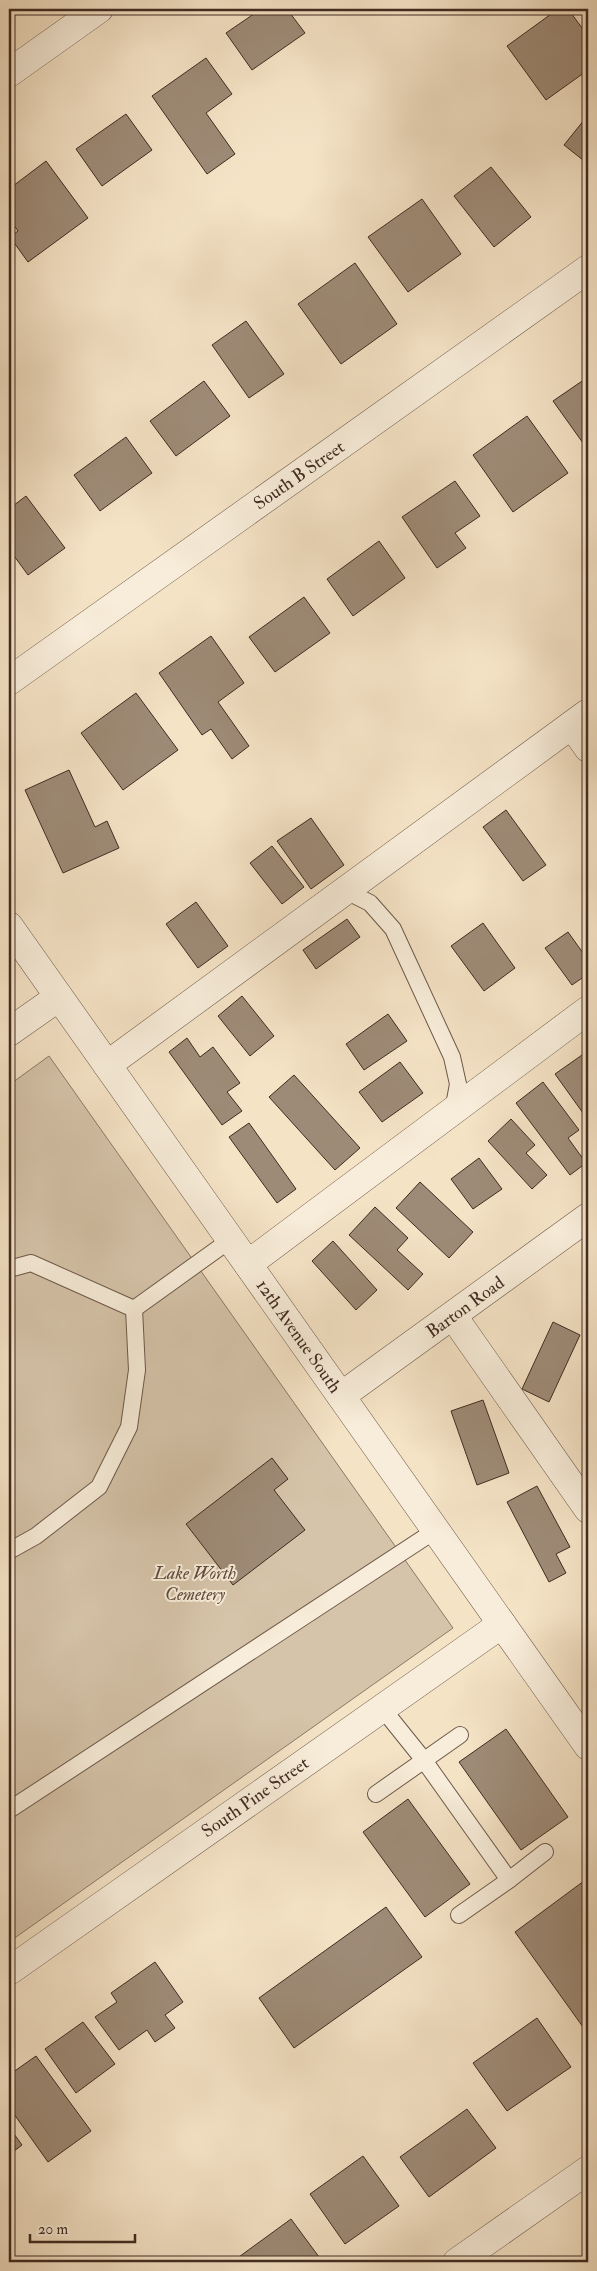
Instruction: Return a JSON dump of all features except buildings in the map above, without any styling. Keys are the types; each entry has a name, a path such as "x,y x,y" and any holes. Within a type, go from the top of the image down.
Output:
{"street":[{"path":"9,73 99,9"},
{"name":"South B Street","path":"9,681 588,269"},
{"path":"107,1065 580,719 588,748"},
{"name":"12th Avenue South","path":"9,926 588,1746"},
{"path":"9,1032 59,997"},
{"path":"248,1264 588,1010"},
{"name":"Barton Road","path":"341,1396 588,1217"},
{"path":"453,1316 588,1509"},
{"name":"South Pine Street","path":"9,1971 502,1624"},
{"path":"457,2262 588,2170"}],"lane":[{"path":"346,890 370,903 393,929 452,1057 458,1084 453,1111"},
{"path":"134,1309 230,1240"},
{"path":"9,1269 31,1263 134,1309"},
{"path":"9,1551 36,1536 100,1487 129,1427 137,1370 134,1309"},
{"path":"9,1810 436,1530"},
{"path":"382,1708 423,1759 509,1880"},
{"path":"376,1794 423,1759 460,1735"},
{"path":"459,1915 545,1852"}],"green space":[{"name":"Lake Worth Cemetery","path":"49,1056 453,1628 9,1942 9,1085"}]}
